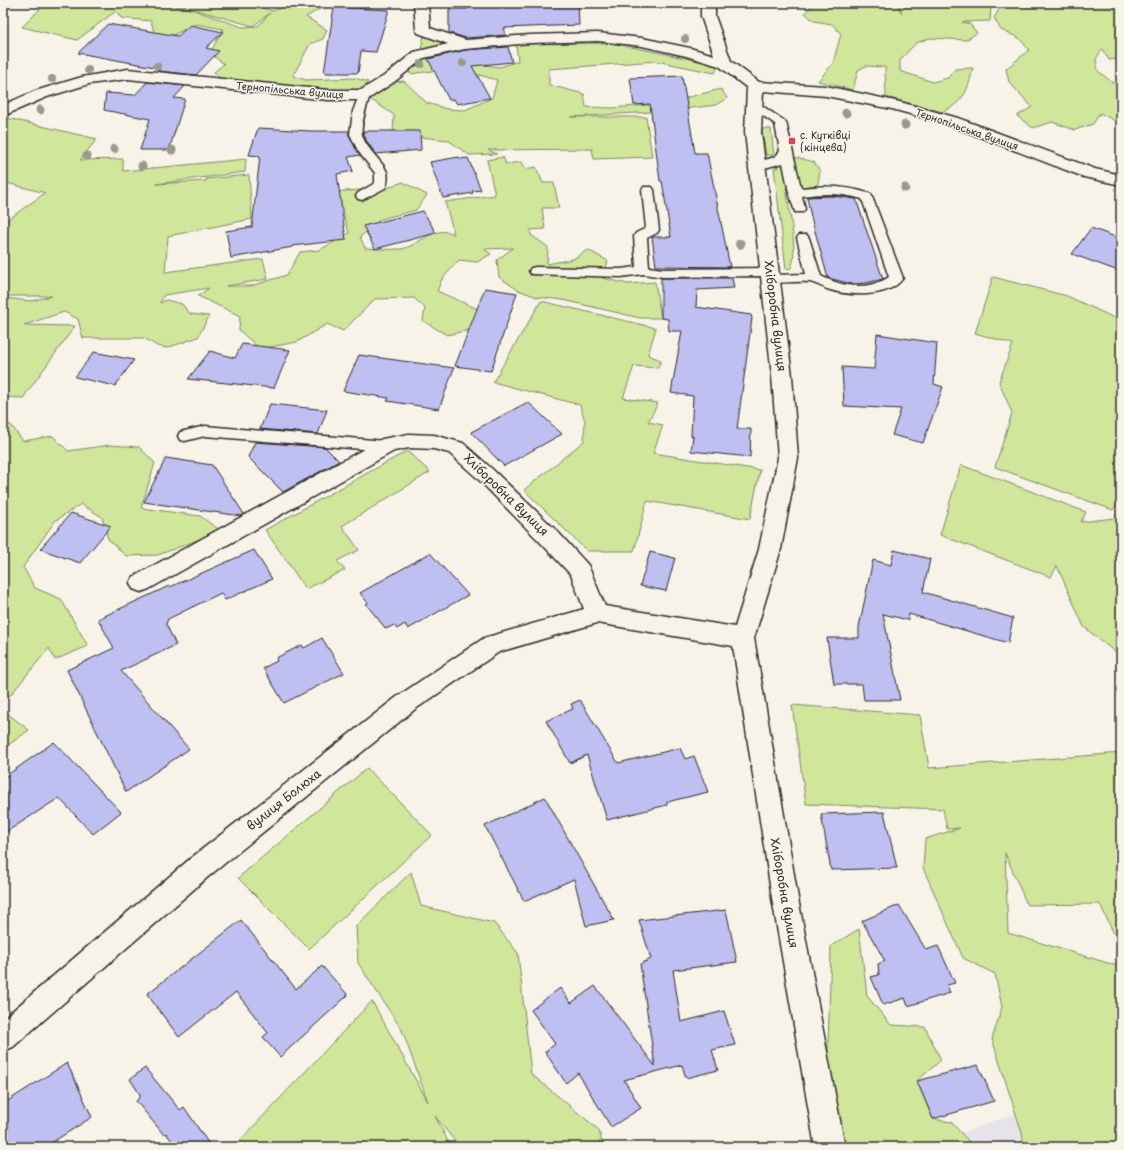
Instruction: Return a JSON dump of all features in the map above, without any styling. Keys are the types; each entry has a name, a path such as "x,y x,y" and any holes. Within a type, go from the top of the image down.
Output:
{"street":[{"path":"421,3 423,30 465,45"},
{"path":"708,3 708,16 724,63 754,96"},
{"path":"364,95 389,79 419,55 465,45 530,39 598,37 642,42 690,52 724,63"},
{"name":"Тернопільська вулиця","path":"3,111 41,94 87,80 128,74 328,95 364,95"},
{"name":"Тернопільська вулиця","path":"754,96 826,91 894,105 952,121 1090,173 1121,180"},
{"name":"Хліборобна вулиця","path":"754,96 753,132 782,376 788,458 770,549 743,638 785,898 830,1147"},
{"name":"Хліборобна вулиця","path":"141,583 386,446 409,441 434,442 456,448 545,532 580,571 597,614"},
{"path":"597,614 743,638"},
{"name":"вулиця Болюха","path":"3,1037 200,867 406,703 492,646 597,614"}],"lane":[{"path":"362,196 381,185 381,173 364,151 356,134 358,111 364,95"},
{"path":"754,96 780,122 799,209"},
{"path":"757,166 778,160 786,152"},
{"path":"536,271 622,273 643,270 663,273 814,278 832,287 860,291 888,285 896,278 867,197 851,191 822,189 795,193"},
{"path":"643,270 640,236 653,230 648,190"},
{"path":"804,238 814,278"},
{"path":"185,436 205,431 386,446"}],"shaded area":[{"path":"1081,1091 1121,1147 921,1147"}],"green space":[{"path":"22,3 158,3 191,9 242,27 258,26 270,13 253,26 172,3 249,3 272,11 294,3 330,3 306,17 327,30 323,39 310,44 293,76 306,80 355,78 368,82 362,91 297,87 221,79 214,72 224,64 210,53 223,29 196,24 171,36 155,36 151,21 121,18 116,11 77,40 22,27 42,7"},
{"path":"812,3 895,3 898,5 902,14 898,3 1121,3 1121,59 1109,60 1102,49 1096,59 1098,71 1113,83 1121,83 1121,124 1100,113 1093,124 1075,130 1052,122 1033,128 1017,116 1032,107 1009,82 1006,69 1029,50 1019,38 1001,30 994,18 1000,8 1005,6 991,6 990,21 962,22 970,24 977,33 966,40 930,38 916,43 900,60 900,71 933,82 948,78 955,69 973,68 964,95 955,104 942,112 886,97 885,67 866,66 858,70 853,90 818,81 833,63 841,34 832,24 814,21 805,13"},
{"path":"424,35 453,44 421,50"},
{"path":"612,43 719,65 715,73 656,61 549,69 549,85 584,94 586,107 612,108 661,104 721,89 727,98 716,105 668,111 571,117 646,117 652,157 594,159 592,149 488,150 497,154 469,155 448,140 393,134 394,115 364,95 372,84 404,81 427,103 447,109 465,110 492,98 497,80 454,68 410,74 407,65 418,58 449,53 465,53 481,57 483,65 500,67 518,61 516,44"},
{"path":"7,118 97,139 80,160 123,159 123,171 246,159 245,172 156,184 206,181 206,179 249,175 252,219 168,236 165,272 263,259 268,279 226,286 251,286 287,275 300,252 320,250 349,233 343,212 316,199 332,192 387,188 403,182 427,195 416,210 381,219 360,237 365,248 400,249 413,245 432,234 439,232 454,234 445,202 495,195 487,160 503,157 506,164 521,162 525,169 536,167 543,183 554,183 559,208 542,208 545,229 530,230 531,235 548,247 547,264 573,259 588,250 608,261 602,278 628,284 655,282 661,318 640,318 563,300 537,297 518,290 499,277 497,260 513,248 484,249 491,254 477,262 459,260 442,279 437,291 487,313 487,326 447,335 423,321 425,308 414,298 375,299 343,331 327,324 297,342 260,349 239,330 240,316 198,296 209,288 164,295 160,303 166,300 182,304 190,314 209,316 198,337 167,348 157,346 144,338 83,338 78,319 64,312 24,325 75,326 23,398 3,397 3,298 31,301 52,296 3,296 3,223 45,193 3,182 3,151 5,149 3,148 3,120"},
{"path":"765,128 771,129 774,155 766,155 762,130"},
{"path":"782,158 799,158 814,162 820,171 816,187 796,189 786,187 794,252 791,268 786,269 774,168 778,168 776,162"},
{"path":"993,277 1067,296 1121,321 1121,499 1113,510 995,467 1012,413 999,382 1013,344 975,333"},
{"path":"541,301 656,328 648,355 661,360 658,368 634,366 623,398 658,403 648,422 663,425 653,453 760,470 750,519 647,501 634,551 587,551 524,490 584,441 585,421 580,405 493,382"},
{"path":"10,424 23,441 53,436 68,451 110,445 139,447 155,463 141,508 200,516 221,531 158,555 126,556 108,539 102,517 81,504 55,521 23,567 35,588 61,599 88,646 55,660 49,648 3,704 3,430"},
{"path":"407,451 430,472 342,526 359,550 337,561 345,570 306,589 265,530"},
{"path":"961,465 1086,512 1081,522 1114,518 1121,509 1121,657 1084,627 1057,566 1051,577 940,535"},
{"path":"792,705 920,715 929,768 1121,753 1121,949 1100,904 1027,905 1005,853 1008,933 1121,967 1121,1147 1024,1147 1022,1133 992,1039 1002,1007 995,974 963,958 923,868 925,839 960,828 947,829 943,809 806,804"},
{"path":"3,710 29,730 3,749"},
{"path":"367,768 432,835 309,949 238,878"},
{"path":"411,872 421,906 494,923 518,953 531,1074 599,1130 603,1147 457,1147 457,1144 435,1116 451,1147 234,1147 372,1001 428,1102 402,1030 358,963 356,926"},
{"path":"859,929 867,996 891,1025 925,1027 941,1060 917,1081 933,1119 951,1122 974,1147 845,1147 827,1083 831,946"}],"building":[{"path":"468,3 578,3 579,25 504,28 506,35 466,38 449,33 449,9 467,9"},
{"path":"334,7 389,10 376,52 361,51 358,73 324,73"},
{"path":"108,24 178,36 190,25 223,32 206,48 219,51 196,75 158,71 160,68 78,53"},
{"path":"508,47 512,62 472,66 490,98 457,104 454,99 449,100 428,59 465,50"},
{"path":"682,76 695,153 707,153 730,267 656,266 652,237 671,237 662,181 660,181 650,104 634,105 630,78"},
{"path":"147,82 185,86 174,98 185,99 169,150 140,150 150,119 104,110 106,93 135,95"},
{"path":"258,128 310,131 349,131 349,135 360,155 348,157 353,171 337,174 346,240 292,246 293,247 231,258 226,231 252,227 260,156 249,155"},
{"path":"363,131 420,131 421,150 376,154 366,140"},
{"path":"459,157 460,159 468,158 481,190 472,191 473,193 443,198 430,162"},
{"path":"832,196 856,199 883,279 866,283 852,284 828,278 807,197"},
{"path":"423,211 436,233 375,249 363,226"},
{"path":"1091,228 1121,239 1121,272 1072,254"},
{"path":"661,278 732,278 734,288 697,290 696,307 751,315 752,318 737,429 751,429 750,457 691,451 693,436 691,436 693,396 671,393 682,331 669,331 668,319 661,318"},
{"path":"485,288 517,293 491,371 455,366"},
{"path":"877,334 937,343 934,384 943,387 923,443 892,435 901,409 844,406 842,367 874,369"},
{"path":"242,344 290,350 274,388 188,379 210,351 235,358"},
{"path":"94,352 134,360 115,386 75,377"},
{"path":"359,355 454,368 439,409 387,401 389,398 343,391"},
{"path":"528,402 562,434 504,466 471,432"},
{"path":"270,404 327,410 318,434 260,429"},
{"path":"255,442 325,447 339,461 283,492 248,457"},
{"path":"166,458 212,465 244,514 241,516 144,502"},
{"path":"71,513 111,526 80,563 40,549"},
{"path":"254,550 272,579 225,600 221,593 168,619 166,624 176,645 121,671 189,749 126,792 67,670 114,648 98,619 169,586 170,587"},
{"path":"894,550 930,559 923,592 1013,618 1008,643 909,614 908,620 883,614 900,700 864,700 862,684 834,684 827,638 859,638 859,627 873,560 891,565"},
{"path":"650,552 675,558 666,591 640,586"},
{"path":"430,553 468,595 408,629 405,624 397,629 394,625 386,629 366,604 368,603 360,593"},
{"path":"322,638 344,673 284,703 263,668 277,661 276,658 302,645 304,648"},
{"path":"580,700 618,763 680,748 685,759 694,756 708,792 667,802 667,805 607,820 587,755 570,763 546,721 573,709 571,704"},
{"path":"54,742 121,812 93,834 59,798 3,834 3,778"},
{"path":"545,797 614,920 586,926 574,879 524,901 485,826"},
{"path":"884,812 897,868 831,870 821,814"},
{"path":"899,905 926,950 938,946 955,983 947,985 950,993 908,1006 905,998 883,1005 871,977 879,975 878,964 885,961 862,921"},
{"path":"726,910 737,962 673,970 681,1022 724,1011 735,1045 712,1050 718,1070 686,1078 682,1065 624,1080 641,1108 611,1127 578,1073 566,1083 545,1052 555,1044 531,1010 560,988 571,1003 595,986 655,1066 640,964 651,959 639,920"},
{"path":"241,920 296,989 322,966 348,995 280,1057 263,1037 268,1033 236,992 179,1037 147,994"},
{"path":"67,1063 92,1117 45,1147 3,1147 3,1104"},
{"path":"978,1065 994,1101 933,1119 917,1081"},
{"path":"145,1068 180,1110 184,1107 211,1147 176,1147 166,1133 164,1135 136,1101 141,1096 130,1079"}],"place":[{"name":"с. Кутківці (кінцева)","path":"792,141"}]}
